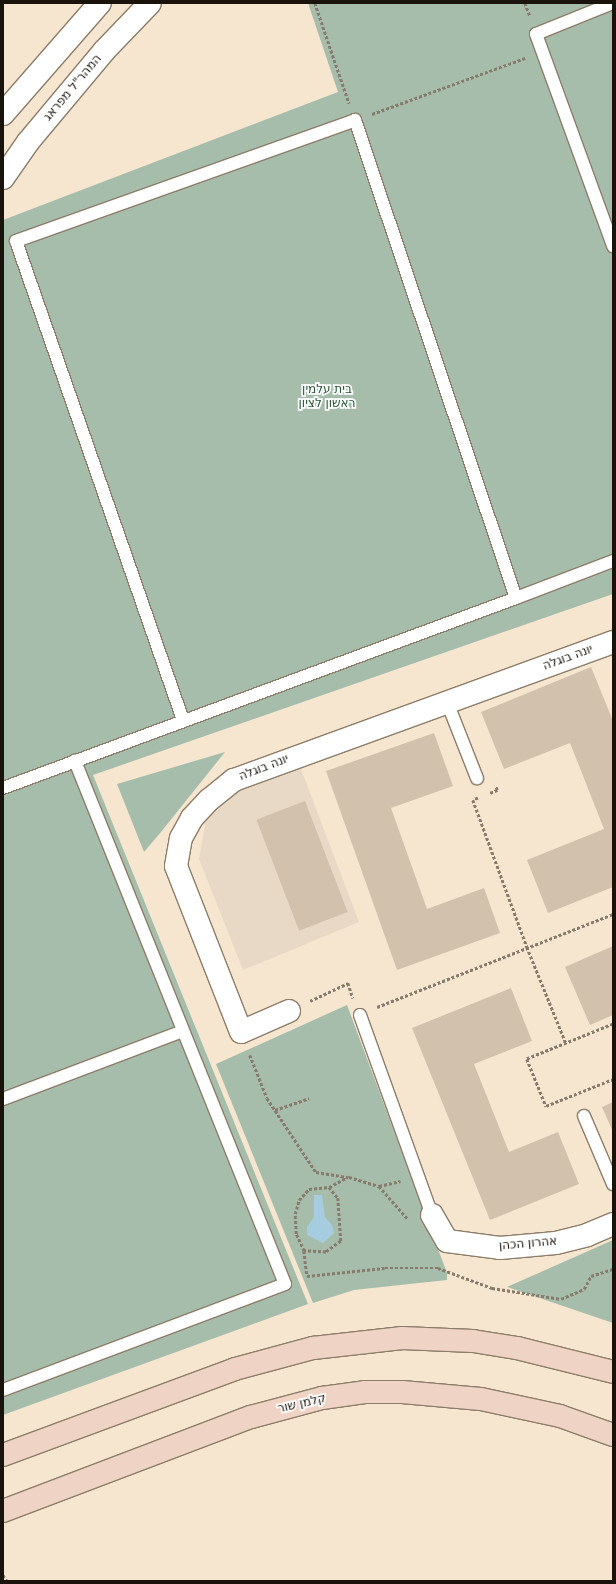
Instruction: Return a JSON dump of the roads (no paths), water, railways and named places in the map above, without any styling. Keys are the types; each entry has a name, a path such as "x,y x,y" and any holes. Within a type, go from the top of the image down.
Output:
{"main road":[{"path":"3,1455 235,1369 313,1348 402,1338 473,1340 516,1348 613,1372"},
{"name":"קלמן שור","path":"3,1511 251,1417 322,1398 365,1392 402,1392 481,1399 560,1416 613,1435"}],"street":[{"path":"3,114 100,3"},
{"name":"המהר\"ל מפראג","path":"3,178 28,142 104,51 150,3"},
{"name":"יונה בוגלה","path":"289,1011 241,1032 176,866 181,838 192,818 209,800 234,780 613,642"},
{"name":"אהרון הכהן","path":"432,1215 447,1241 500,1248 556,1243 587,1235 613,1224"}],"lane":[{"path":"613,3 536,34 613,246"},
{"path":"183,720 16,241 355,120 516,598"},
{"path":"3,788 613,561"},
{"path":"447,702 477,778"},
{"path":"3,1390 285,1284 75,761"},
{"path":"360,1015 432,1215"},
{"path":"3,1099 183,1031"},
{"path":"584,1116 613,1184"}],"water":[{"path":"314,1195 322,1195 325,1217 332,1225 334,1233 323,1243 307,1235 307,1227 314,1217"}],"park label":[{"name":"בית עלמין ראשון לציון","path":"327,397"}]}
